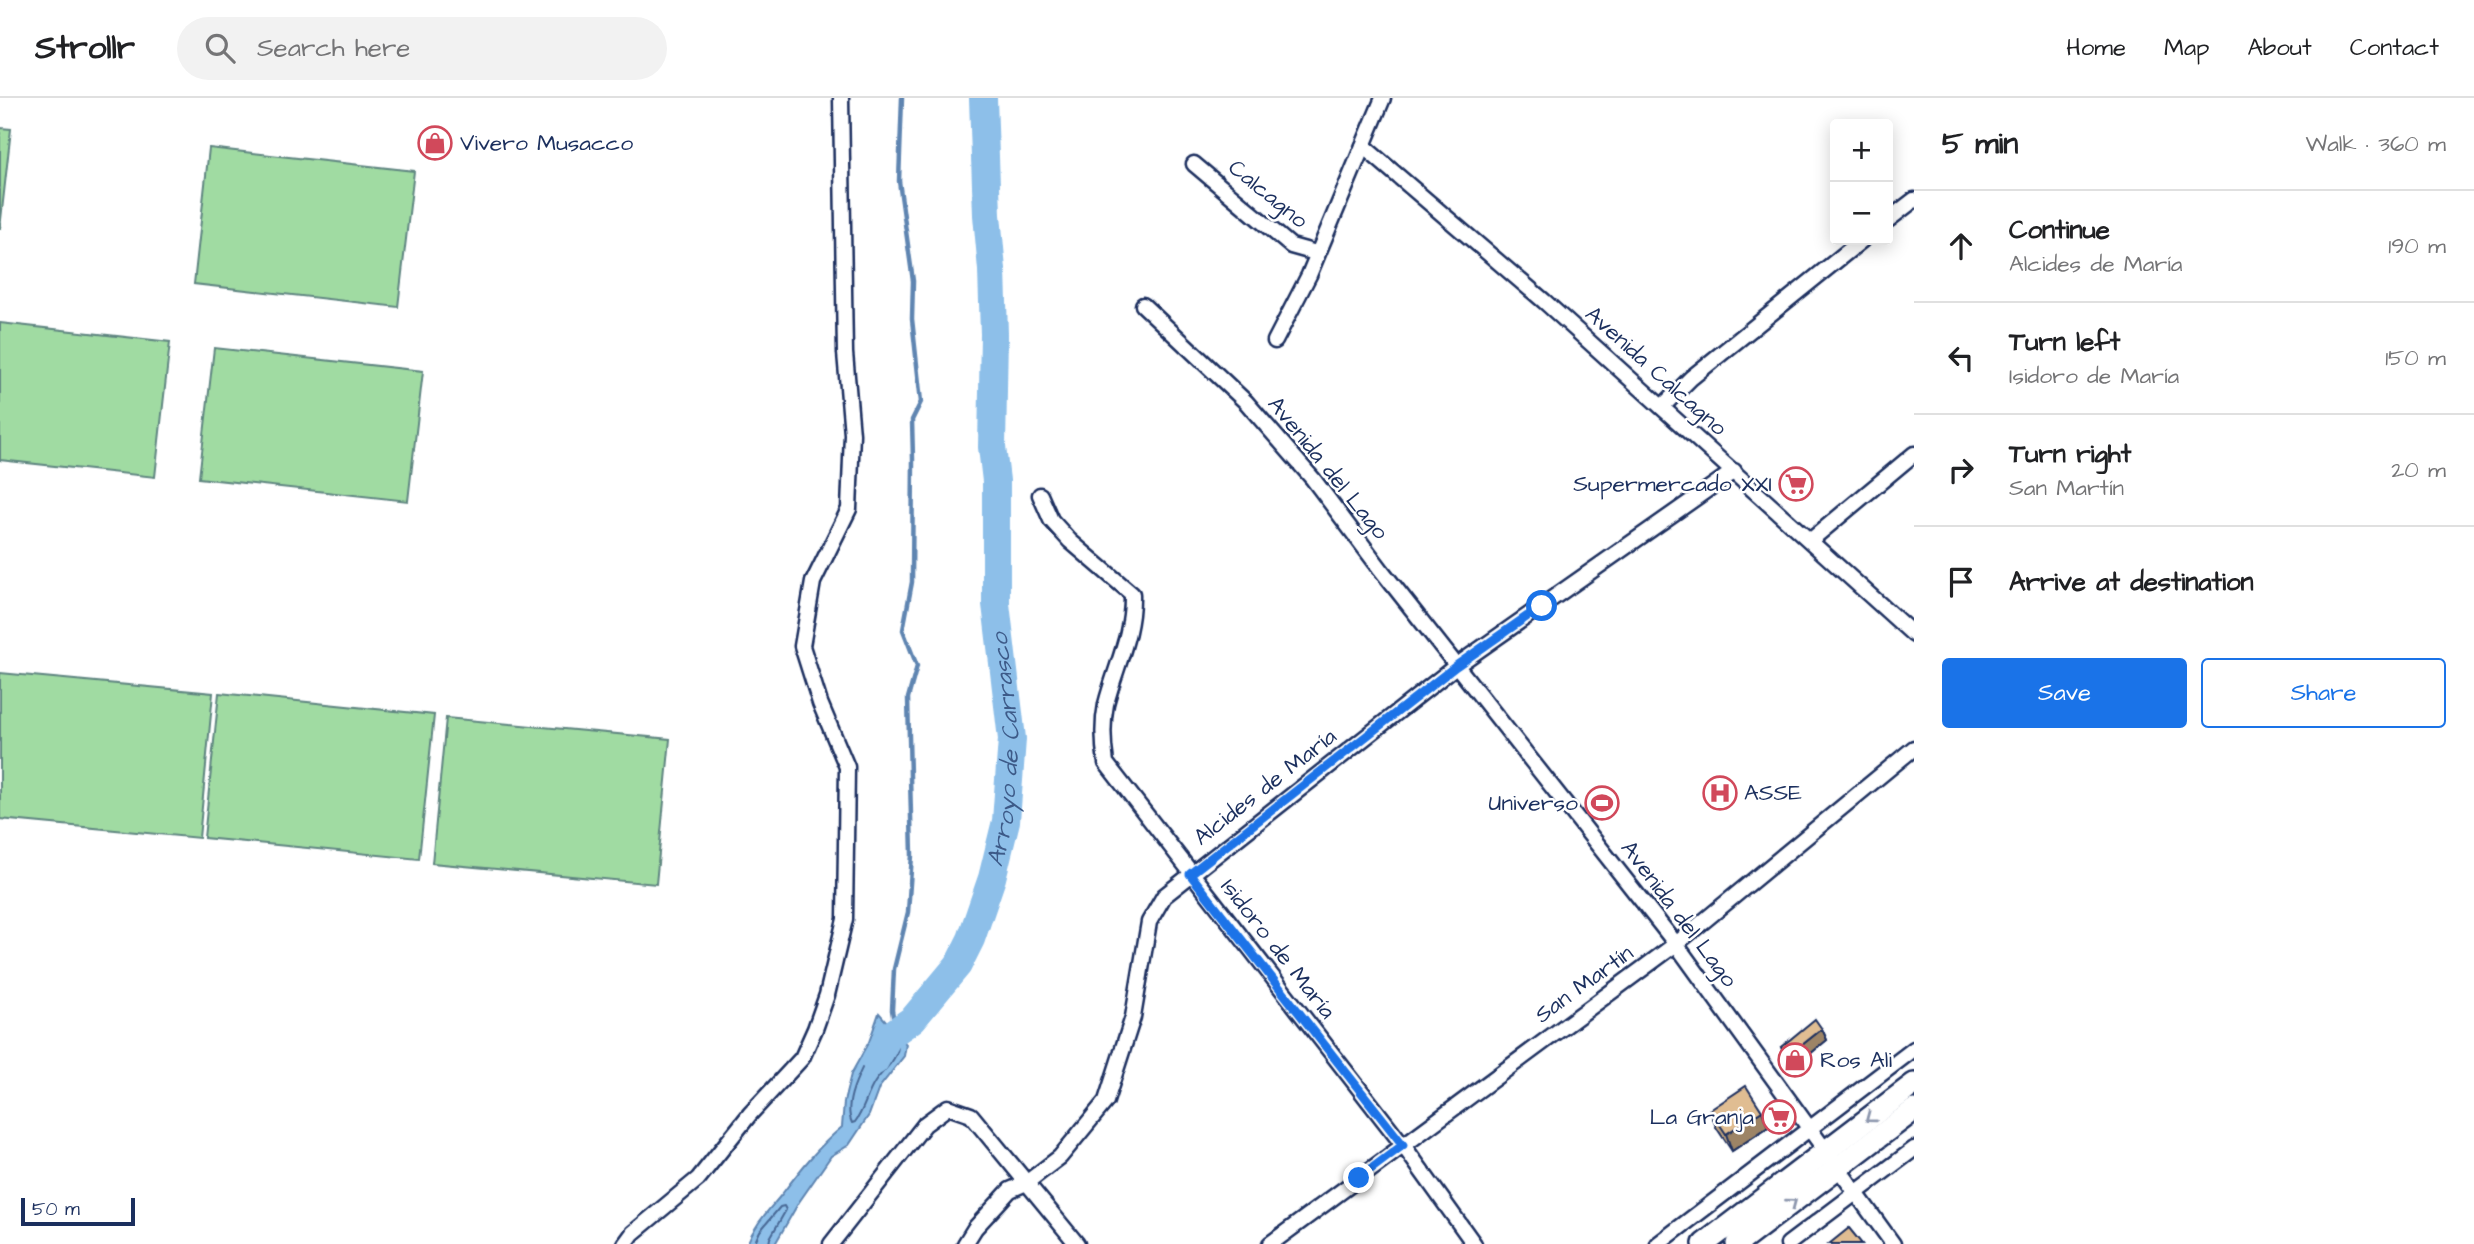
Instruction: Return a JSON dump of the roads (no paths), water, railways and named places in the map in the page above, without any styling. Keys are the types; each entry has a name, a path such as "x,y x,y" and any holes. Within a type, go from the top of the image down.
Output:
{"main road":[{"path":"1737,1244 1914,1084"},
{"path":"1704,1244 1831,1160 1914,1110"}],"street":[{"path":"625,1244 633,1233 698,1179 750,1114 802,1058 827,995 845,919 847,767 820,703 802,646 813,582 849,509 852,434 845,353 841,98"},
{"path":"1275,341 1309,275 1383,98"},
{"name":"Avenida Calcagno","path":"1363,146 1662,407 1914,635"},
{"name":"Calcagno","path":"1194,164 1292,246 1316,253"},
{"path":"1893,216 1914,200"},
{"path":"1662,407 1690,378 1856,245"},
{"name":"Avenida del Lago","path":"1143,305 1246,402 1313,479 1456,666 1676,944 1893,1244"},
{"path":"1811,540 1914,454"},
{"name":"Alcides de María","path":"965,1244 975,1228 1010,1190 1026,1183 1060,1157 1106,1101 1133,1017 1149,922 1164,896 1456,666 1734,471"},
{"name":"Isidoro de María","path":"1040,495 1051,520 1070,541 1132,594 1133,618 1106,706 1102,743 1106,764 1403,1145 1475,1244"},
{"name":"San Martín","path":"1270,1244 1676,944 1914,748"},
{"path":"1658,1244 1914,1049"},
{"path":"831,1244 925,1124 948,1107 971,1115 1077,1244"},
{"path":"1788,1244 1914,1149"}],"water":[{"path":"879,1013 906,1044 904,1056 879,1088 869,1115 849,1145 831,1156 799,1202 775,1244 747,1244 758,1224 803,1168 842,1127 844,1102 851,1074 869,1042"}],"waterway":[{"path":"895,1029 892,1010 894,969 908,912 912,855 908,698 917,666 903,630 912,582 912,420 921,402 912,319 913,281 899,181 902,98"},
{"name":"Arroyo de Carrasco","path":"875,1061 889,1036 913,1019 958,965 971,939 992,878 1006,821 1012,739 996,604 996,481 992,447 994,334 983,98"}],"place":[{"name":"Vivero Musacco","path":"435,143"},
{"name":"Supermercado XXI","path":"1796,484"},
{"name":"ASSE","path":"1720,793"},
{"name":"Universo","path":"1602,803"},
{"name":"Ros Ali","path":"1795,1060"},
{"name":"La Granja","path":"1779,1117"}]}
